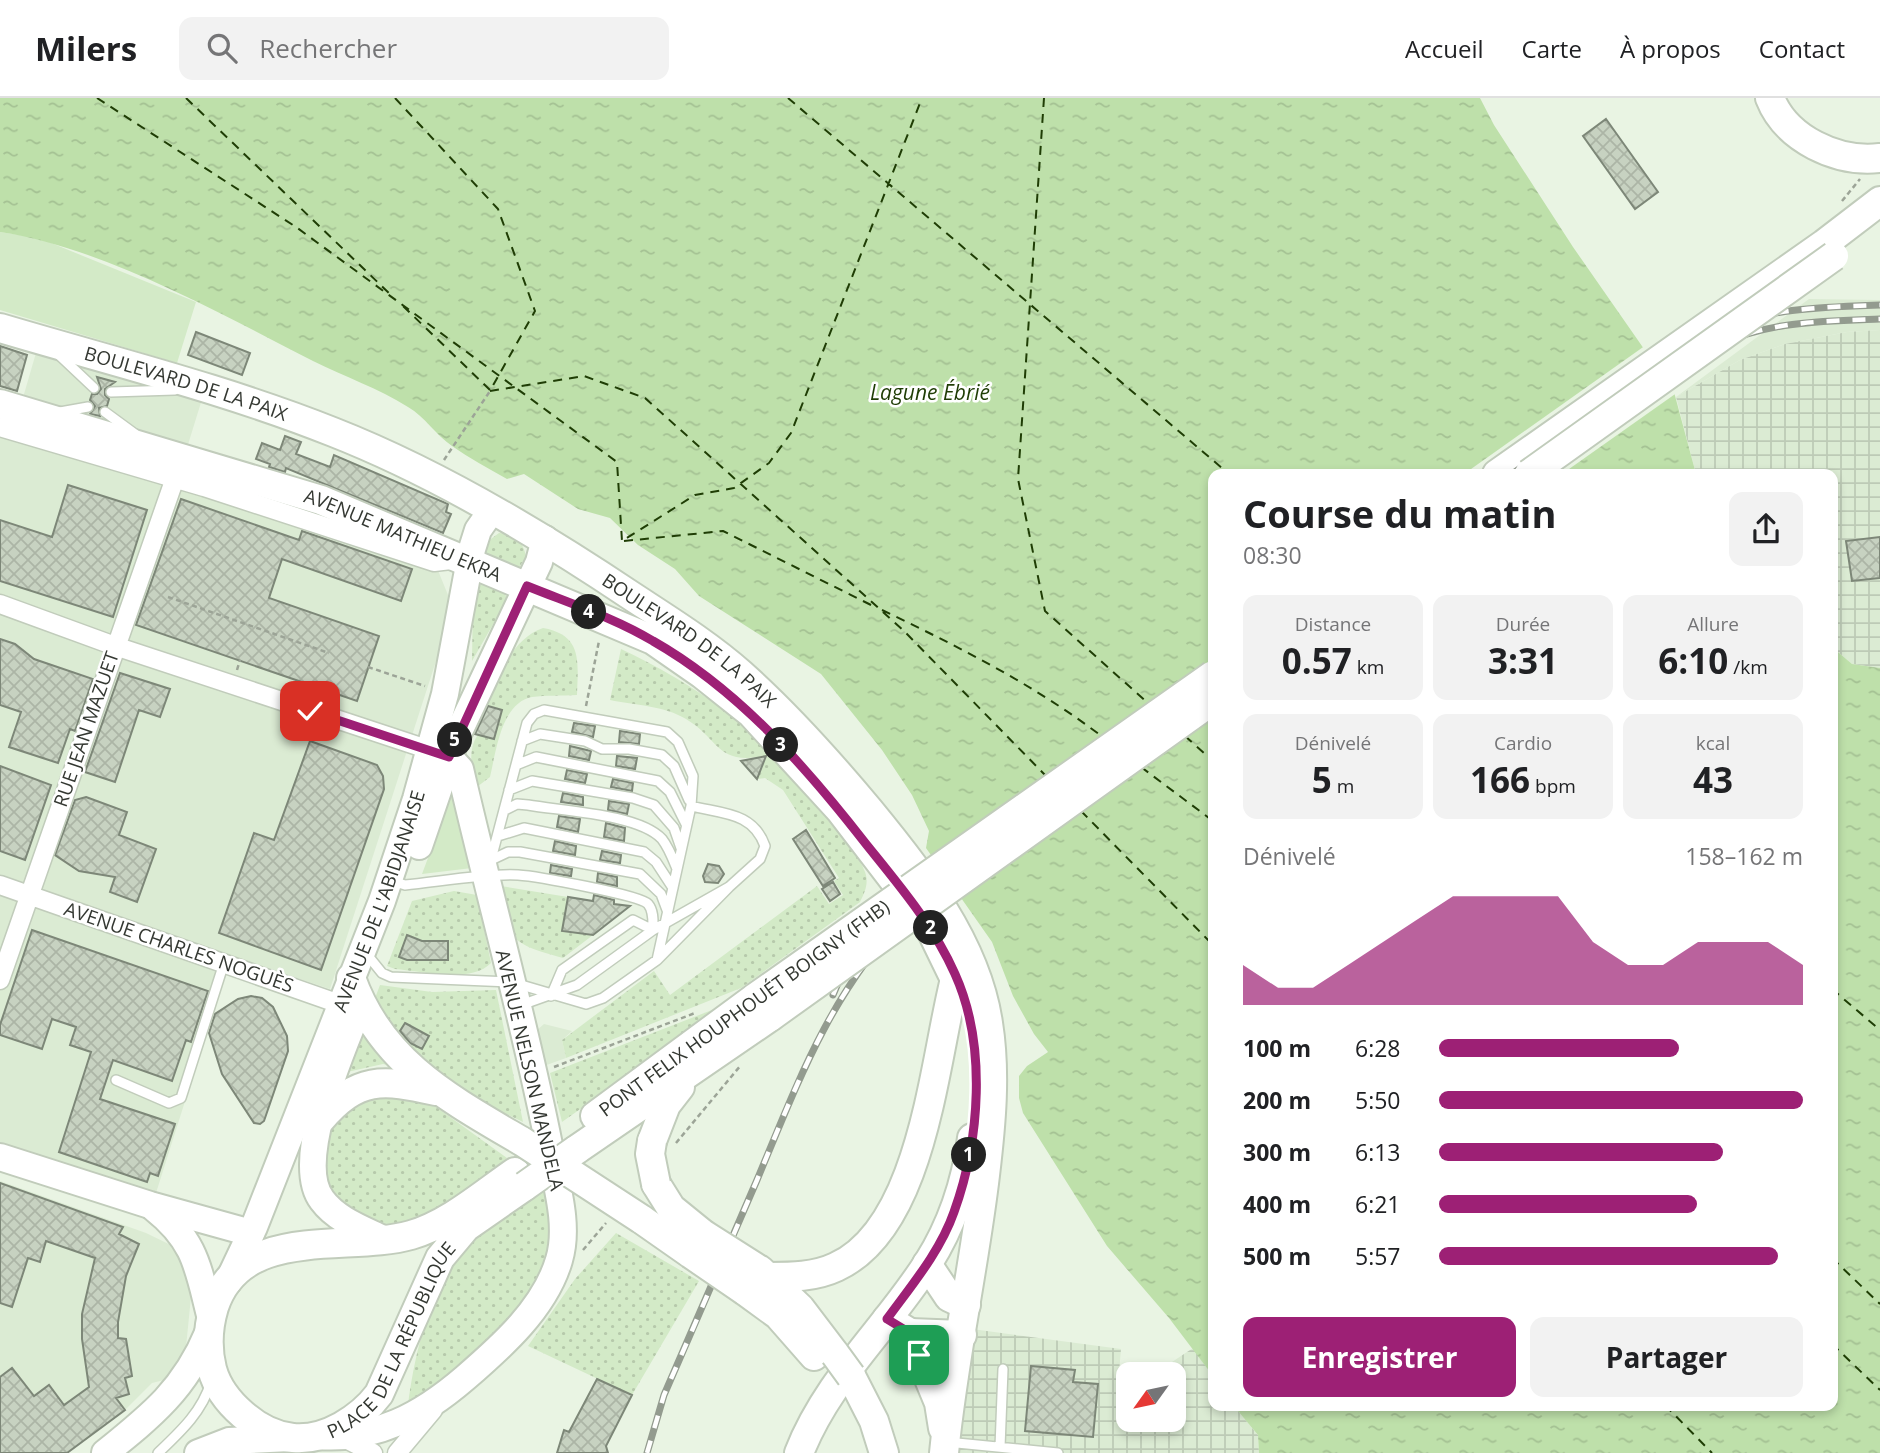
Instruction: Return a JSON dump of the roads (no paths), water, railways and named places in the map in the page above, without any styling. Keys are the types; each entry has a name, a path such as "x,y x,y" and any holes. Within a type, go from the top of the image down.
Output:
{"main road":[{"path":"1770,98 1788,124 1803,139 1822,149 1878,158"},
{"path":"1536,469 1829,250 1880,201"},
{"path":"1504,469 1829,250 1880,223"},
{"name":"BOULEVARD DE LA PAIX","path":"0,328 205,388 338,434 545,539 709,647 808,740 879,823 954,927 982,992 988,1024 992,1077 990,1134 945,1447"},
{"name":"AVENUE MATHIEU EKRA","path":"4,416 41,415 155,449 208,477 321,500 653,640 751,713 784,747 881,863 929,926 956,975"},
{"name":"AVENUE DE L'ABIDJANAISE","path":"440,753 445,694 464,559 478,530 492,510"},
{"name":"AVENUE DE L'ABIDJANAISE","path":"381,1238 352,1224 330,1209 320,1198 312,1172 312,1154 353,999 397,883 440,753 527,586 545,539"},
{"name":"PONT FELIX HOUPHOUÉT BOIGNY (FHB)","path":"520,1179 763,1007 1208,679"},
{"name":"PONT FELIX HOUPHOUÉT BOIGNY (FHB)","path":"572,1144 693,1071 763,1007 1208,703"},
{"name":"AVENUE NELSON MANDELA","path":"349,1420 372,1434 427,1408 453,1388 492,1355 530,1313 544,1294 560,1258 563,1239 561,1208 535,1074 514,994 488,869 460,769 440,753"},
{"path":"799,1453 827,1395 898,1326 954,1213 968,1165 974,1124 972,1026 956,975"},
{"path":"757,1279 814,1275 836,1268 853,1258 879,1233 902,1188 915,1154 934,1083 956,975"},
{"path":"353,999 380,1034 438,1092 523,1142 641,1219 697,1244 757,1279 798,1335 838,1373 874,1421 884,1453"},
{"name":"AVENUE DE L'ABIDJANAISE","path":"228,1282 353,999"},
{"path":"693,1071 666,1105 660,1146 651,1168 656,1184 697,1244"},
{"path":"320,1120 339,1099 364,1085 393,1083 438,1092"},
{"path":"0,1157 150,1205 251,1233"},
{"name":"PLACE DE LA RÉPUBLIQUE","path":"520,1179 466,1227 445,1251 429,1279 379,1394 367,1410 349,1420 303,1437 250,1420 219,1388 213,1374 209,1326 218,1295 228,1282 254,1260 299,1245 407,1236 435,1225 520,1179"},
{"path":"105,1453 170,1398 192,1369 209,1326 191,1250 178,1227 150,1205"},
{"path":"927,1264 949,1297 966,1305"},
{"path":"898,1326 962,1335"},
{"path":"898,1326 939,1403 945,1447"},
{"path":"838,1373 868,1453"},
{"path":"198,1453 229,1441 303,1437"}],"street":[{"path":"4,416 175,478 208,477"},
{"name":"RUE JEAN MAZUET","path":"0,980 175,478"},
{"path":"0,604 115,646 440,753"},
{"name":"AVENUE CHARLES NOGUÈS","path":"0,885 224,962 353,999"},
{"path":"397,1453 453,1388"},
{"path":"349,1420 373,1453"}],"lane":[{"path":"43,341 94,388"},
{"path":"111,392 205,388"},
{"path":"41,415 88,407"},
{"path":"106,412 155,449"},
{"path":"488,869 527,723 534,714 544,710 667,732 678,742 693,776 691,806 657,960"},
{"path":"522,741 540,734 585,741 602,749 629,749 662,755 682,781 691,806"},
{"path":"516,765 536,757 658,781 670,792 687,826"},
{"path":"509,790 532,781 633,798 654,805 674,828 682,849"},
{"path":"505,810 517,804 528,804 648,829 670,851 677,869"},
{"path":"368,955 382,973 391,976 514,994 551,996 586,1004 603,998 657,960 760,859 765,846 759,830 746,820 691,806"},
{"path":"498,835 524,828 644,852 656,862 673,888"},
{"path":"488,869 508,852 520,852 640,874 662,894 667,911"},
{"path":"397,883 488,869 517,874 636,897 649,904 653,916 653,930"},
{"path":"514,994 551,996 577,985 653,930 729,887"},
{"path":"653,930 667,911"},
{"path":"551,996 562,971 634,920 653,930"},
{"path":"116,1080 170,1103 180,1098 224,962"},
{"path":"994,1449 1003,1369"},
{"path":"158,1453 181,1432 202,1404 213,1374"},
{"path":"945,1447 1058,1453"}],"water":[{"name":"Lagune Ébrié","path":"0,98 1480,98 1494,125 1573,247 1674,392 1695,469 1208,469 1208,1369 1169,1318 1107,1246 1023,1113 1019,1098 1019,1076 1027,1066 1048,1052 1034,1034 1013,996 992,942 926,848 929,831 912,795 882,750 821,674 699,596 675,569 638,545 610,518 578,509 524,474 507,479 452,446 420,416 397,400 313,361 200,303 120,267 39,240 0,232"},
{"path":"1838,652 1852,664 1880,668 1880,1453 1259,1453 1258,1435 1238,1411 1838,1411"}],"railway":[{"path":"1519,469 1714,331 1775,313 1880,305"},
{"path":"1539,469 1721,344 1740,336 1779,327 1880,319"},
{"path":"833,995 859,947 896,907 1208,689"},
{"path":"647,1453 664,1395 802,1075 835,1009 877,947 903,917 1208,703"}]}
